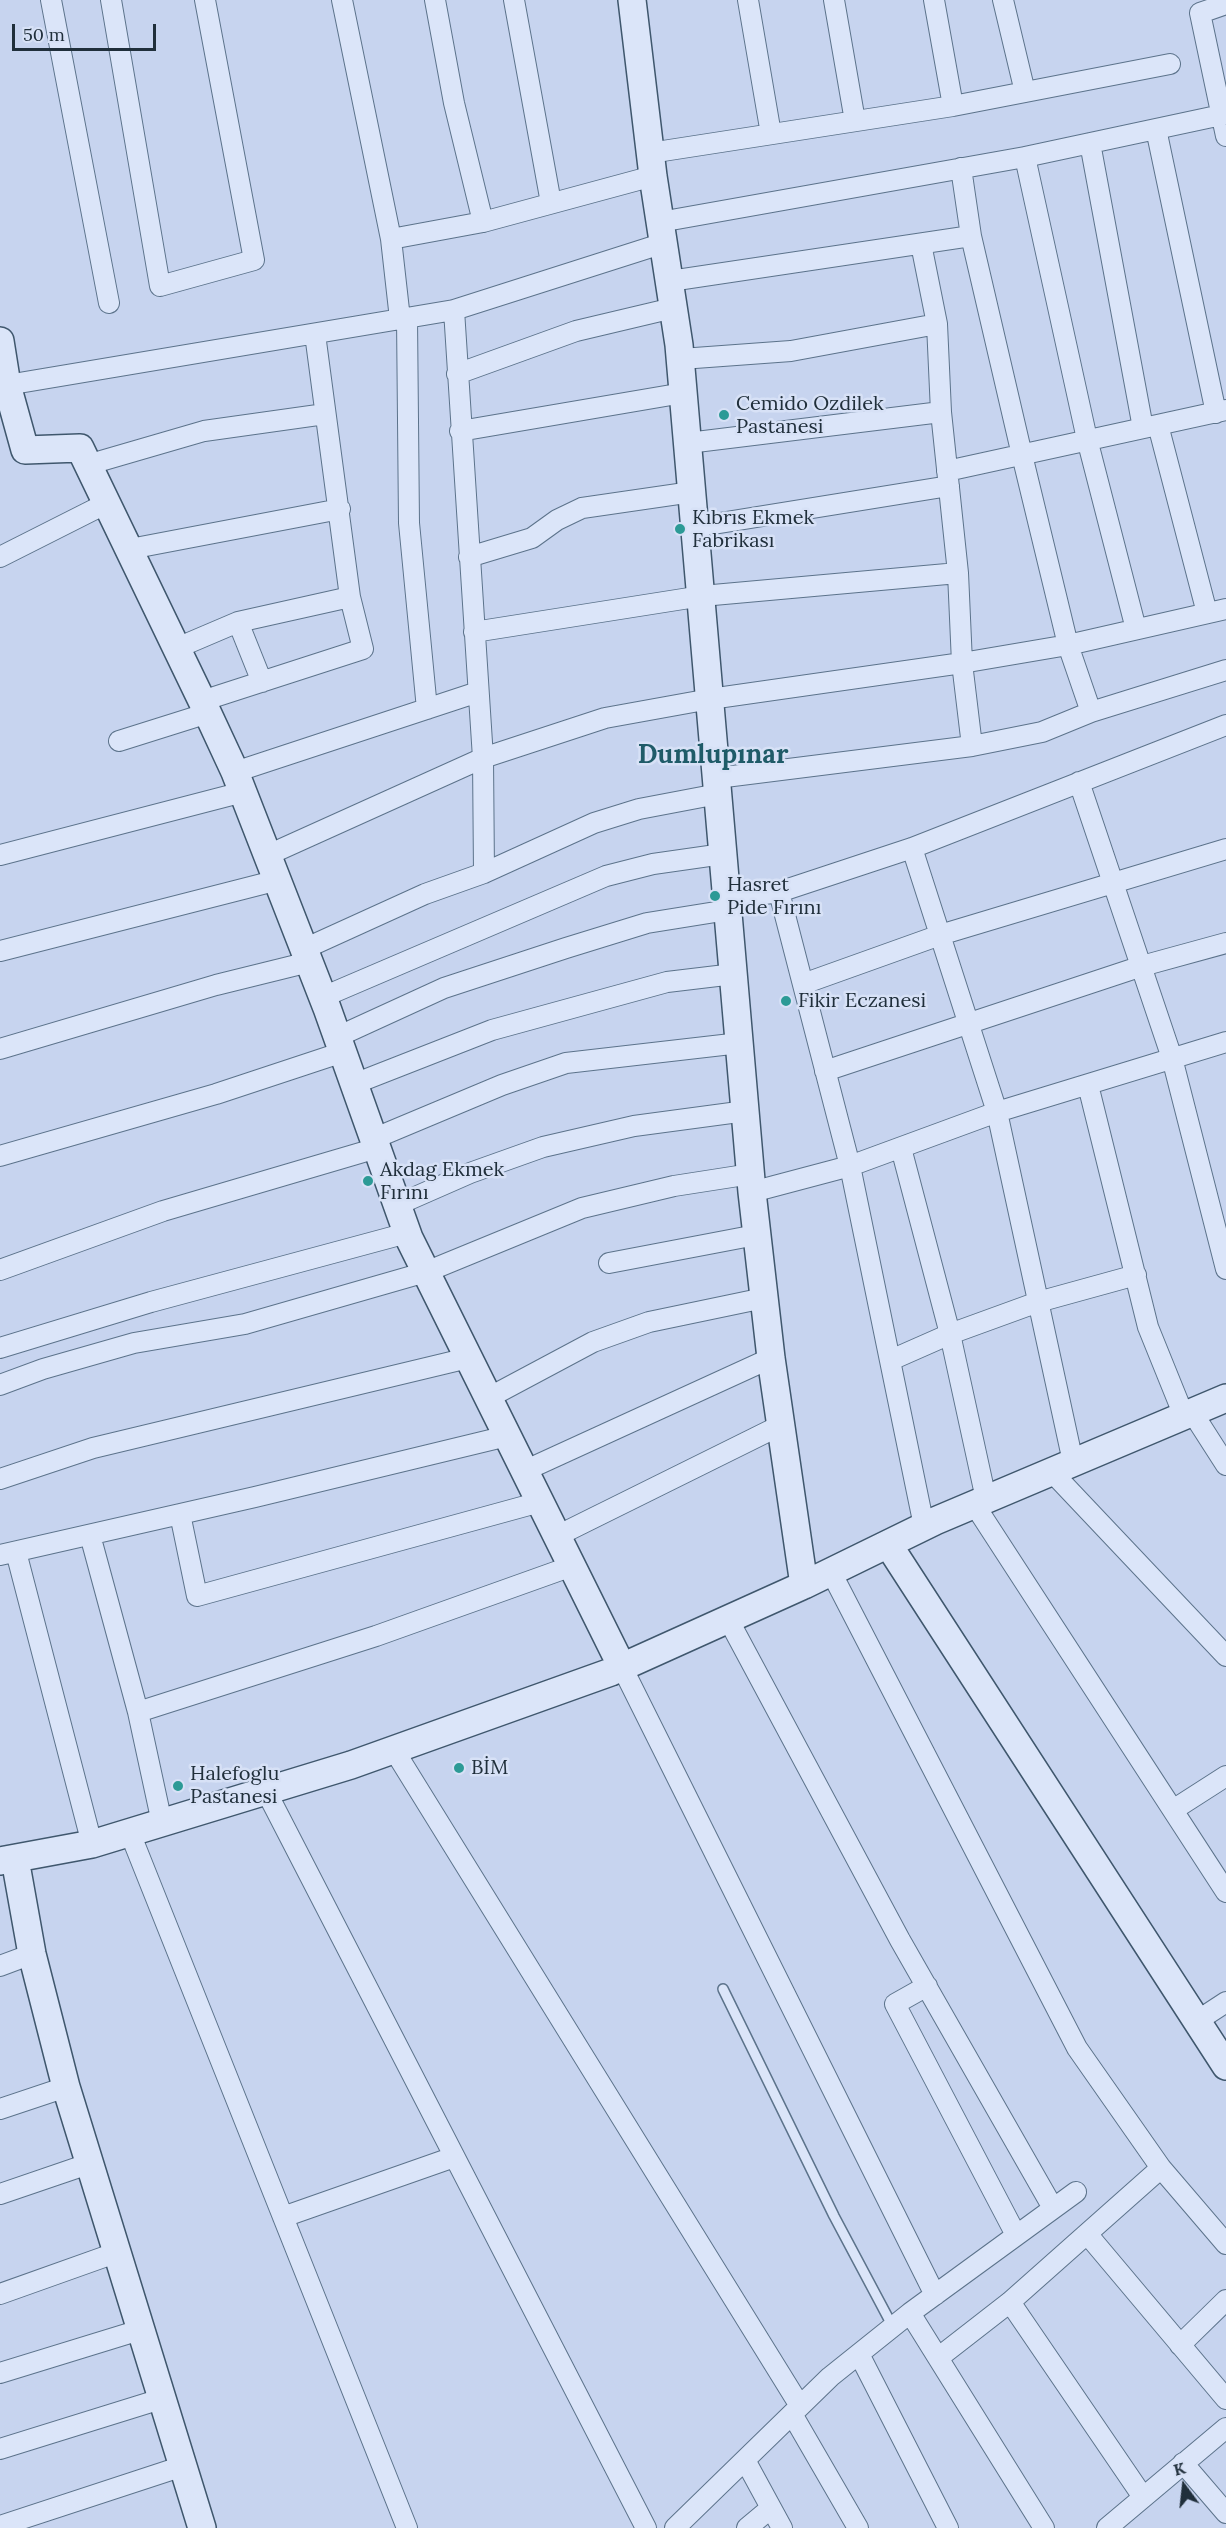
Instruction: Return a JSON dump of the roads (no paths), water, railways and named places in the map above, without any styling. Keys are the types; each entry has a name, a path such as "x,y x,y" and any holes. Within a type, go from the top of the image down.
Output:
{"main road":[{"path":"632,0 652,165 681,359 756,1235 771,1358 804,1585"},
{"path":"0,341 7,385 25,450 81,448 87,465 130,549 205,707 239,782 307,955 407,1233 622,1667"},
{"path":"202,2528 143,2329 66,2086 7,1860 92,1844 266,1791 394,1750 622,1667 804,1585 980,1501 1226,1398"},
{"path":"888,1544 1226,2066"}],"street":[{"path":"51,0 109,303"},
{"path":"111,0 160,286 254,260 204,0"},
{"path":"342,0 391,239 404,318 409,523 427,709"},
{"path":"435,0 454,103 483,222"},
{"path":"514,0 551,203"},
{"path":"748,0 771,134"},
{"path":"834,0 855,122"},
{"path":"934,0 953,106"},
{"path":"1004,0 1025,92"},
{"path":"1222,3 1200,13 1226,136"},
{"path":"391,239 483,222 551,203 652,165 771,134 953,106 1170,64"},
{"path":"7,385 454,310 662,232 1223,115"},
{"path":"695,526 948,478 1022,455 1087,439 1223,413 1156,129"},
{"path":"0,951 273,868 483,758 605,718 710,699 962,663 1068,645 1217,611 1150,426 1090,143"},
{"path":"1025,158 1087,439 1136,629"},
{"path":"961,168 971,236 1022,455 1068,645 1090,712"},
{"path":"670,281 971,236"},
{"path":"921,244 937,324 941,412 958,573 962,663 972,746"},
{"path":"457,374 576,331 673,308"},
{"path":"454,310 460,431 483,758 484,873"},
{"path":"681,359 791,351 937,324"},
{"path":"119,741 262,682 363,649 350,597 315,334"},
{"path":"460,431 683,393"},
{"path":"688,443 941,412"},
{"path":"87,465 204,430 325,414"},
{"path":"469,557 532,538 557,520 582,508 692,492"},
{"path":"0,557 107,503"},
{"path":"130,549 340,509"},
{"path":"474,632 702,596 958,573"},
{"path":"177,648 238,622 350,597"},
{"path":"238,622 262,682"},
{"path":"0,1049 216,985 307,955 425,894 484,873 594,823 639,808 717,786 972,746 1042,732 1090,712 1226,670"},
{"path":"0,855 239,782 427,709 478,692"},
{"path":"0,1156 216,1094 340,1045 444,988 647,923 779,892 912,848 1226,726"},
{"path":"1079,782 1173,1058 1226,1269"},
{"path":"912,848 997,1112 1038,1302 1062,1467 1226,1656"},
{"path":"803,984 940,935 1226,849"},
{"path":"323,997 606,876 653,864 723,854"},
{"path":"779,892 850,1166 924,1526"},
{"path":"825,1071 1142,966 1226,943"},
{"path":"354,1084 492,1030 526,1020 667,982 734,974"},
{"path":"0,1385 44,1369 134,1343 245,1324 426,1272 582,1208 674,1186 751,1183 850,1166 997,1112 1226,1042"},
{"path":"0,1270 163,1211 375,1143 502,1085 566,1063 740,1043"},
{"path":"1088,1085 1148,1328 1188,1414 1226,1465"},
{"path":"397,1205 470,1173 543,1147 634,1126 746,1112"},
{"path":"901,1148 950,1334 980,1501 1226,1892"},
{"path":"0,1348 151,1302 407,1233"},
{"path":"609,1263 756,1235"},
{"path":"891,1360 950,1334 1038,1302 1136,1275"},
{"path":"488,1398 593,1342 649,1322 764,1298"},
{"path":"0,1479 93,1448 468,1358"},
{"path":"524,1471 771,1358"},
{"path":"557,1536 781,1425"},
{"path":"92,1844 8,1553 507,1436"},
{"path":"180,1514 197,1596 540,1502"},
{"path":"90,1535 138,1712 162,1823"},
{"path":"138,1712 376,1636 572,1566"},
{"path":"831,1572 1077,2048 1161,2168 1226,2244"},
{"path":"728,1619 927,1986 1053,2208"},
{"path":"622,1667 935,2295"},
{"path":"394,1750 796,2410 858,2528"},
{"path":"1173,1810 1226,1776"},
{"path":"266,1791 646,2528"},
{"path":"130,1833 407,2528"},
{"path":"0,1966 32,1954"},
{"path":"927,1986 895,2004 1016,2235"},
{"path":"1197,2021 1226,2002"},
{"path":"0,2109 66,2086"},
{"path":"283,2217 454,2157"},
{"path":"0,2194 91,2163"},
{"path":"938,2358 1010,2302 1161,2168"},
{"path":"686,2524 745,2460 796,2410 859,2354 910,2313 1076,2192"},
{"path":"1088,2235 1226,2399"},
{"path":"0,2294 118,2252"},
{"path":"1180,2345 1226,2300"},
{"path":"1010,2302 1143,2497"},
{"path":"910,2313 1044,2528"},
{"path":"0,2373 143,2329"},
{"path":"859,2354 948,2528"},
{"path":"0,2449 164,2398"},
{"path":"1107,2528 1226,2427"},
{"path":"745,2460 782,2528"},
{"path":"1183,2463 1226,2513"},
{"path":"0,2526 183,2466"},
{"path":"747,2528 771,2508"}],"lane":[{"path":"723,1989 834,2216 893,2327"}],"place":[{"name":"Cemido Ozdilek Pastanesi","path":"724,415"},
{"name":"Kıbrıs Ekmek Fabrikası","path":"680,529"},
{"name":"Hasret Pide Fırını","path":"715,896"},
{"name":"Fikir Eczanesi","path":"786,1001"},
{"name":"Akdag Ekmek Fırını","path":"368,1181"},
{"name":"BİM","path":"459,1768"},
{"name":"Halefoglu Pastanesi","path":"178,1786"}],"district":[{"name":"Dumlupınar","path":"713,756"}]}
